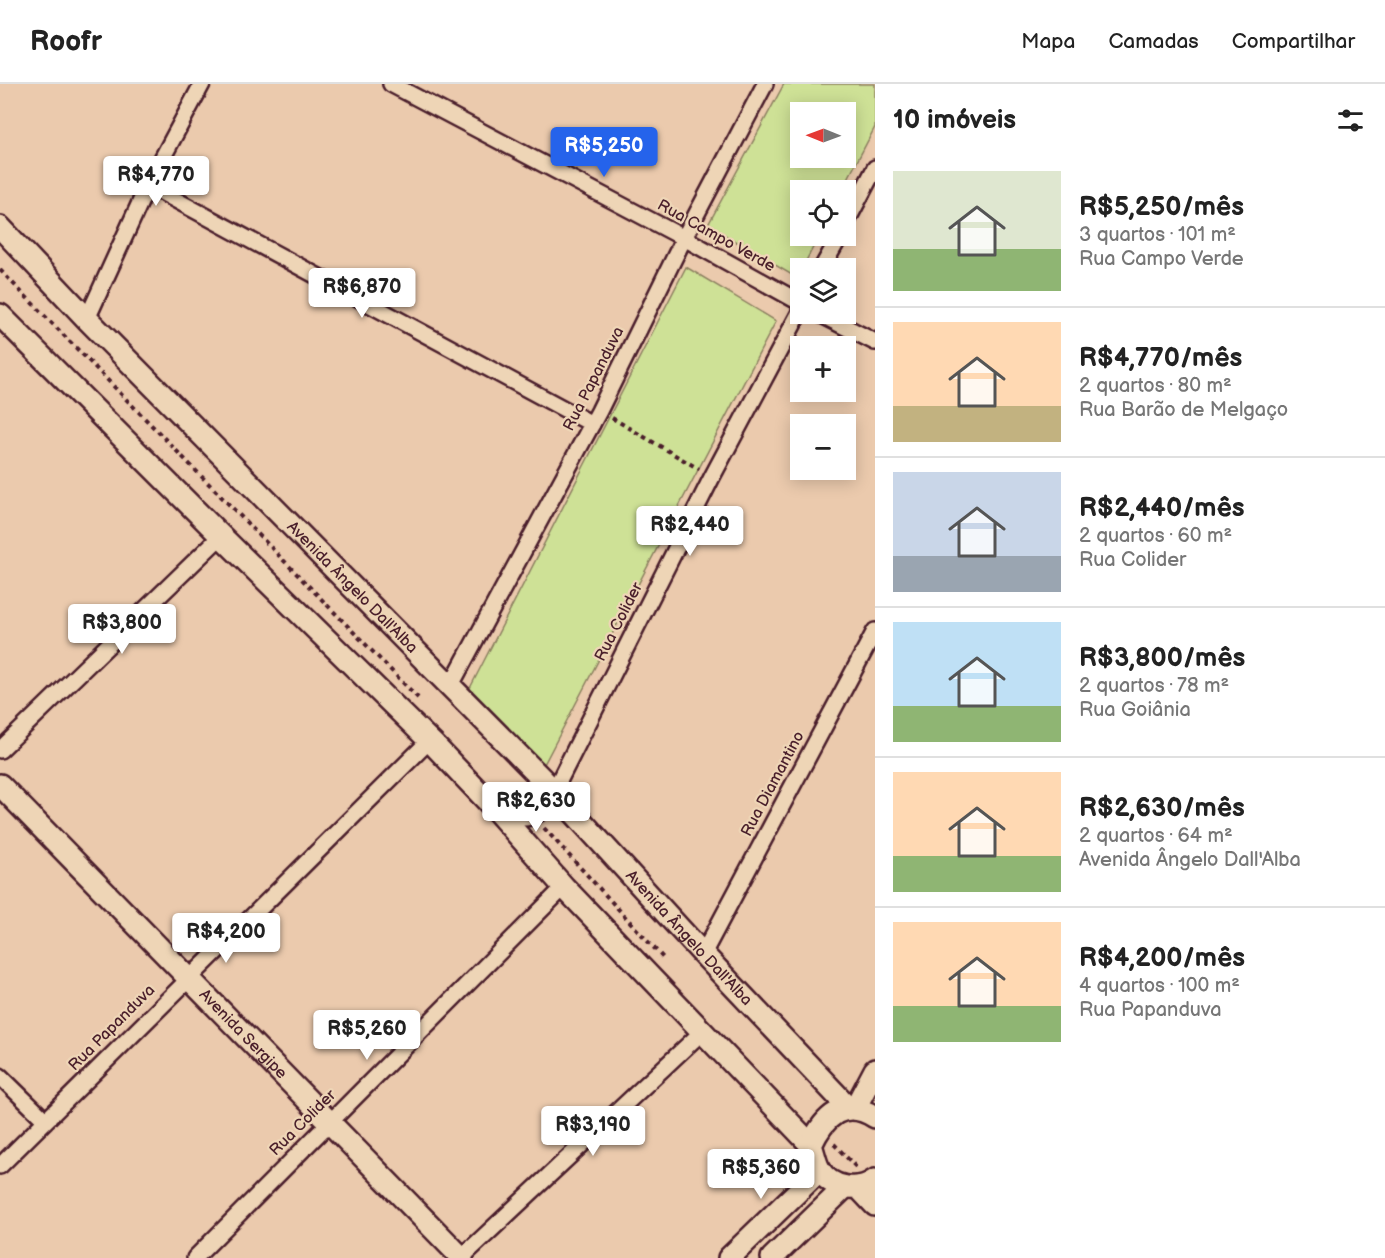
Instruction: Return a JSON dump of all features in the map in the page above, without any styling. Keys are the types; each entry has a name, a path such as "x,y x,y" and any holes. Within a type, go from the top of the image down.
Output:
{"main road":[{"name":"Avenida Ângelo Dall'Alba","path":"0,227 87,319 554,791 703,954 852,1108"},
{"path":"2,322 429,741 495,809 564,887 811,1145 820,1170 831,1181 859,1185 875,1205"},
{"name":"Avenida Sergipe","path":"0,785 330,1121 461,1258"},
{"path":"495,809 515,814 531,814 546,805 554,791"},
{"path":"811,1145 826,1120 852,1108 875,1070"},
{"path":"852,1108 875,1117"},
{"path":"729,1258 820,1170"},
{"path":"772,1258 859,1185"}],"street":[{"path":"87,319 148,185 202,84"},
{"name":"Rua Campo Verde","path":"391,84 684,238 790,297"},
{"name":"Rua Papanduva","path":"450,687 596,417 684,238 765,84"},
{"path":"856,204 875,168"},
{"path":"148,185 596,417"},
{"name":"Rua Colider","path":"554,791 712,477 794,324"},
{"path":"840,324 875,342"},
{"path":"0,750 221,536"},
{"name":"Rua Diamantino","path":"703,954 875,631"},
{"name":"Rua Papanduva","path":"0,1166 429,741"},
{"name":"Rua Colider","path":"195,1258 564,887"},
{"path":"461,1258 702,1032"},
{"path":"0,1076 45,1120"}],"path":[{"path":"596,417 712,477"}],"green space":[{"path":"784,84 875,84 875,127 856,163 856,102 790,102 790,168 854,168 847,180 790,180 790,246 814,246 807,258 790,258 790,274 708,225"},
{"path":"686,267 776,321 541,770 468,692"}]}
